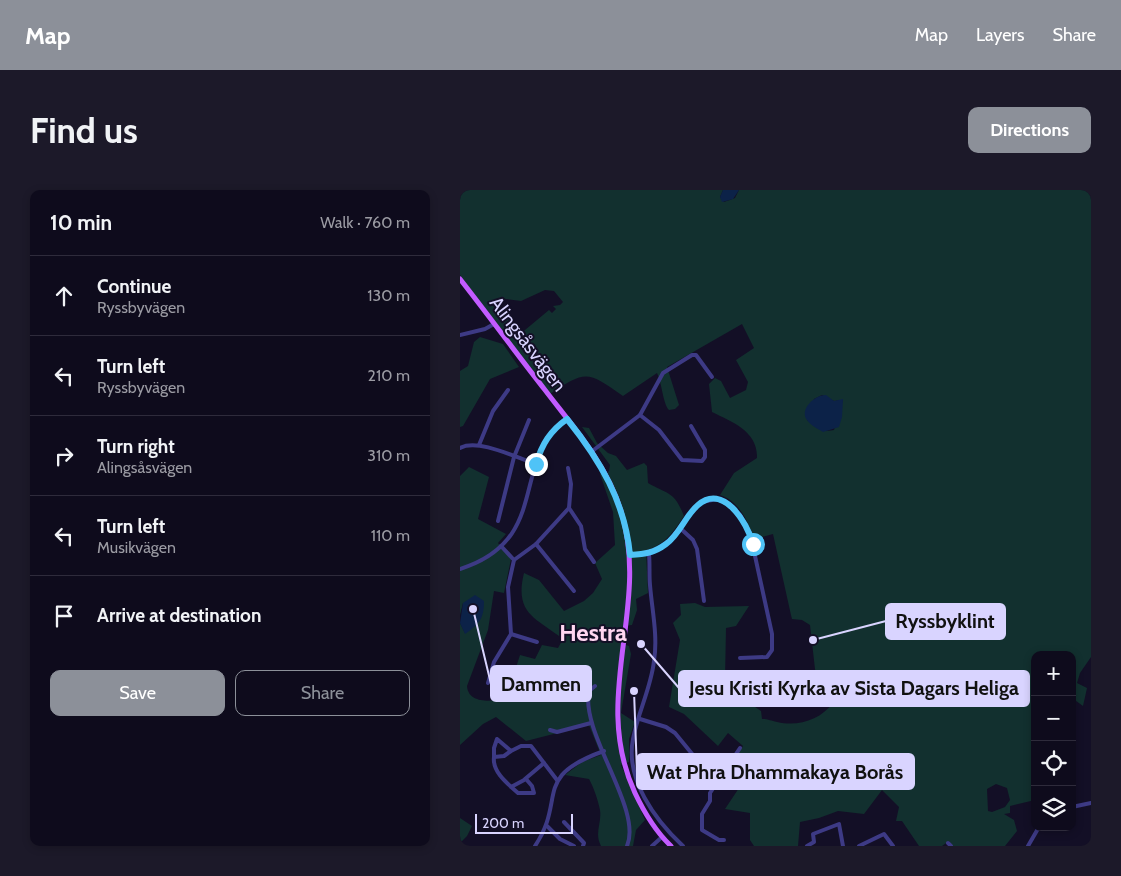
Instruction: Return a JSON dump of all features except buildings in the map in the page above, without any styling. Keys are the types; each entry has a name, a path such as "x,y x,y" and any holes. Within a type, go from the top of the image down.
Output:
{"main road":[{"name":"Alingsåsvägen","path":"460,279 591,452 605,472 617,498 626,530 630,555 630,590 618,684 619,746 630,782 646,814 662,837 671,846"}],"street":[{"path":"460,335 485,329 494,324"},
{"path":"591,452 640,415 663,373 692,355 699,357 712,377"},
{"path":"479,445 493,412 508,390"},
{"path":"640,415 659,430 682,460 702,461 705,457 705,450 691,426"},
{"path":"460,569 487,557 501,546 516,528 526,503 540,449 550,433 567,419"},
{"path":"498,521 514,457 529,420"},
{"path":"460,448 465,445 479,445 536,464"},
{"path":"488,683 494,662 510,634 508,587 514,560 536,544 569,508 571,484 568,468"},
{"path":"630,555 649,554 668,543 695,508 707,500 723,501 735,510 750,533 762,593 770,618 771,652 763,658 740,658"},
{"path":"569,508 581,526 585,549 594,562"},
{"path":"680,528 693,540 697,549 704,601"},
{"path":"536,544 574,590"},
{"path":"501,546 514,560"},
{"path":"649,554 656,647 652,676 632,746 632,760 637,781 662,824 683,846"},
{"path":"510,634 537,642"},
{"path":"595,686 589,691 587,700 591,723 604,751 622,800 629,827 627,846"},
{"path":"640,719 666,727 675,733 694,755 721,775"},
{"path":"550,730 557,732 591,723"},
{"path":"511,751 497,739 494,748 494,761 499,774 518,793 534,794 530,782 524,779"},
{"path":"494,757 504,756 528,744 557,780"},
{"path":"724,840 719,840 702,830 700,826 702,814 710,800 710,793 740,748"},
{"path":"534,846 547,826 557,780 572,764 604,751"},
{"path":"511,787 544,763"},
{"path":"1076,806 1091,803"},
{"path":"564,822 584,843 583,846"},
{"path":"807,846 814,842 813,834 839,824 843,846"},
{"path":"547,826 560,839 574,846"},
{"path":"1028,846 1037,831"},
{"path":"859,846 884,834 893,846"},
{"path":"652,846 662,837"}],"green space":[{"path":"460,190 723,190 720,197 724,202 735,198 739,190 1091,190 1091,657 1080,673 1077,683 1087,688 1083,706 1076,701 1076,651 1031,651 1031,801 1010,806 1010,813 1004,814 1014,820 1017,831 1005,846 953,846 949,841 942,846 919,846 902,821 896,821 899,807 882,790 864,814 838,811 800,822 798,846 754,846 750,840 750,813 725,809 745,779 729,766 743,746 728,733 718,746 684,714 669,707 680,640 673,623 681,615 680,604 695,603 705,607 749,606 736,626 726,628 725,679 736,681 736,694 761,711 762,719 793,724 801,723 822,714 833,703 828,703 824,699 815,669 810,625 802,620 792,619 773,534 754,539 742,512 727,498 720,495 734,473 757,458 753,441 748,434 735,424 712,412 709,384 715,378 721,381 730,398 746,390 748,382 736,360 754,348 742,324 667,367 679,405 675,409 669,410 667,407 657,373 623,396 602,382 587,377 572,380 550,394 460,275","holes":["545,290 554,291 563,302 560,305 553,306 556,309 552,313 549,310 519,335 496,301 499,298 521,301","822,395 834,401 843,400 834,430 823,430 807,420 814,399","996,784 1007,788 1010,800 1005,807 992,812 988,811 987,789"]},
{"path":"480,337 503,344 519,367 490,379 463,426 460,427 460,371 468,366 474,342"},
{"path":"582,427 589,428 597,443 608,453 616,456 627,470 644,463 647,466 648,483 674,498 684,516 664,541 646,550 648,593 636,599 637,610 632,625 623,626 620,643 629,646 631,654 621,713 635,722 629,739 629,762 621,765 645,820 636,830 633,846 601,846 598,837 600,810 596,794 589,779 565,775 582,762 601,755 589,725 526,741 496,717 483,724 460,745 460,623 465,633 463,603 460,615 460,476 469,467 489,477 478,519 506,534 498,543 511,559 504,593 494,591 488,630 467,686 468,692 475,698 486,701 498,700 503,699 510,686 520,655 535,659 542,645 558,648 563,639 536,620 525,606 522,598 524,573 539,580 564,611 584,601 593,593 602,579 595,563 615,545 613,512 600,474 605,475 609,471 610,465"},
{"path":"460,818 472,826 467,836 461,842 465,846 460,846"}],"water":[{"path":"723,190 739,190 733,199 722,202 720,197"},
{"path":"826,395 834,401 843,399 842,417 839,427 823,432 808,422 805,411 809,403 817,397"},
{"path":"475,595 484,601 482,617 465,634 460,623 463,603"}],"place":[{"name":"Dammen","path":"473,609"},
{"name":"Ryssbyklint","path":"813,640"},
{"name":"Jesu Kristi Kyrka av Sista Dagars Heliga","path":"641,644"},
{"name":"Wat Phra Dhammakaya Borås","path":"634,691"}],"district":[{"name":"Hestra","path":"593,632"}],"route":[{"path":"536,464 540,449 550,433 567,419 605,472 612,487 622,512 630,555 649,554 659,549 673,538 699,504 707,500 717,499 730,505 740,515 750,533 753,544"}]}
